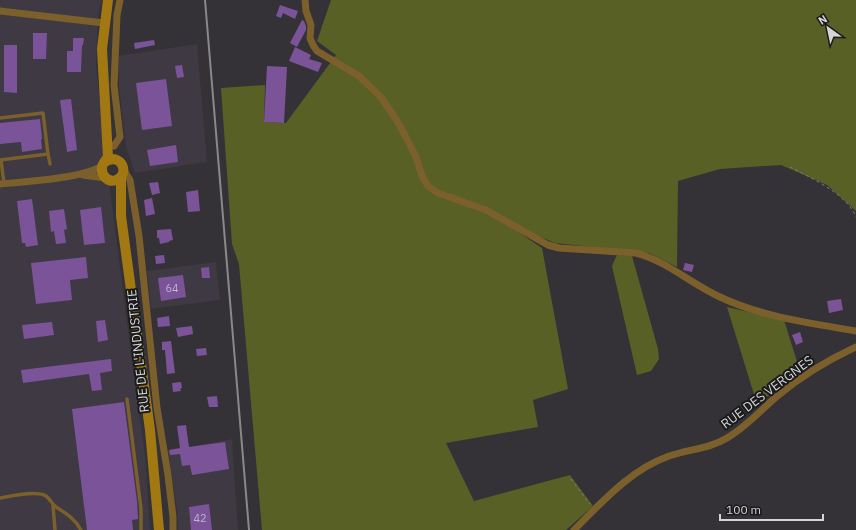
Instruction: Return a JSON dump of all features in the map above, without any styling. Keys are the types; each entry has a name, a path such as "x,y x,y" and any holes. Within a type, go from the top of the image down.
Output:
{"main road":[{"path":"106,100 114,146 118,160 122,165 122,174 115,181 107,179 102,172 108,157 102,49 108,0"},
{"path":"104,164 111,159 118,160"},
{"name":"RUE DE L'INDUSTRIE","path":"121,216 122,174"},
{"name":"RUE DE L'INDUSTRIE","path":"107,179 115,190 121,216 150,430 159,530"}],"street":[{"path":"114,146 120,136 114,85 117,15 120,0"},
{"path":"305,0 306,11 311,24 310,38 312,45 317,51 359,76 381,96 399,124 416,157 424,181 438,193 486,210 548,245 559,248 636,253 666,265 717,296 738,305 808,323 856,331"},
{"path":"0,10 104,23"},
{"path":"2,184 79,174 94,171 104,164"},
{"path":"79,174 107,179"},
{"name":"RUE DE L'INDUSTRIE","path":"122,174 130,180 139,236 157,408 168,475 173,530"},
{"name":"RUE DES VERGNES","path":"574,530 614,490 636,472 670,456 706,448 728,438 797,381 832,359 856,347"}],"lane":[{"path":"0,118 43,112 50,164"},
{"path":"2,184 0,160 48,154"},
{"path":"127,399 141,509 141,530"},
{"path":"0,498 38,493 47,496 53,505 71,516 81,530"},
{"path":"53,505 55,530"}],"path":[{"path":"790,167 810,177 837,194 853,210 856,217"},
{"path":"571,479 594,510"}],"shaded area":[{"path":"0,0 102,0 98,15 96,65 105,151 145,454 150,530 0,530"},
{"path":"197,44 207,162 135,173 126,147 119,87 118,56"},
{"path":"216,262 220,300 151,309 147,271"},
{"path":"232,439 238,530 178,530 178,517 168,451"}],"green space":[{"path":"331,0 856,0 856,211 827,185 781,165 720,169 678,181 677,267 649,253 555,243 502,221 542,248 568,389 533,400 538,427 446,443 474,501 570,475 593,506 566,530 262,530 239,264 232,244 221,88 265,85 264,122 286,123 336,55 317,41"},
{"path":"617,255 632,256 658,349 659,359 651,371 637,375 612,266"},
{"path":"727,307 784,320 800,371 757,404"}],"building":[{"path":"280,5 298,11 295,19 283,13 281,18 276,16"},
{"path":"302,20 306,26 306,30 297,47 290,43"},
{"path":"33,33 47,33 46,59 33,59"},
{"path":"73,38 84,38 82,45 81,72 67,72 67,51 73,51"},
{"path":"154,40 155,45 135,49 134,43"},
{"path":"4,45 17,45 17,93 4,92"},
{"path":"295,47 311,55 309,59 322,63 318,72 289,61"},
{"path":"182,65 184,77 177,78 175,66"},
{"path":"267,66 287,67 284,123 264,122"},
{"path":"166,79 172,126 142,130 136,83"},
{"path":"71,99 77,150 67,152 60,100"},
{"path":"40,119 42,149 22,152 21,142 0,144 0,123"},
{"path":"176,145 178,162 150,166 147,150"},
{"path":"158,182 160,193 152,195 149,183"},
{"path":"198,190 200,211 188,212 186,192"},
{"path":"152,198 155,214 146,216 144,200"},
{"path":"32,199 38,245 26,247 25,243 22,243 17,201"},
{"path":"101,207 105,243 84,245 80,210"},
{"path":"64,209 67,229 64,230 66,243 56,244 54,231 51,232 49,211"},
{"path":"171,229 173,240 160,244 159,238 157,238 157,230"},
{"path":"164,255 165,263 156,264 155,256"},
{"path":"86,257 88,278 70,280 72,300 36,304 31,263"},
{"path":"685,263 694,265 692,272 683,270"},
{"path":"209,267 210,278 202,278 201,268"},
{"path":"183,275 186,297 161,301 158,278"},
{"path":"841,299 843,310 829,313 827,301"},
{"path":"169,316 170,326 158,327 157,318"},
{"path":"105,320 108,340 98,342 96,321"},
{"path":"52,322 54,335 24,339 22,325"},
{"path":"192,326 193,334 178,337 176,328"},
{"path":"800,332 803,342 796,345 792,335"},
{"path":"171,341 175,373 167,374 165,350 162,350 162,342"},
{"path":"206,348 207,355 197,356 196,349"},
{"path":"111,359 112,371 100,373 102,390 92,391 89,374 23,383 21,370"},
{"path":"181,382 181,391 173,392 172,383"},
{"path":"217,396 218,407 209,407 207,397"},
{"path":"124,402 138,519 132,520 133,530 87,530 72,409"},
{"path":"186,425 189,447 225,442 229,469 192,475 190,465 182,466 180,454 170,455 169,450 180,448 177,426"},
{"path":"209,504 212,530 191,530 189,507"}],"railway":[{"path":"205,0 249,530"}]}
